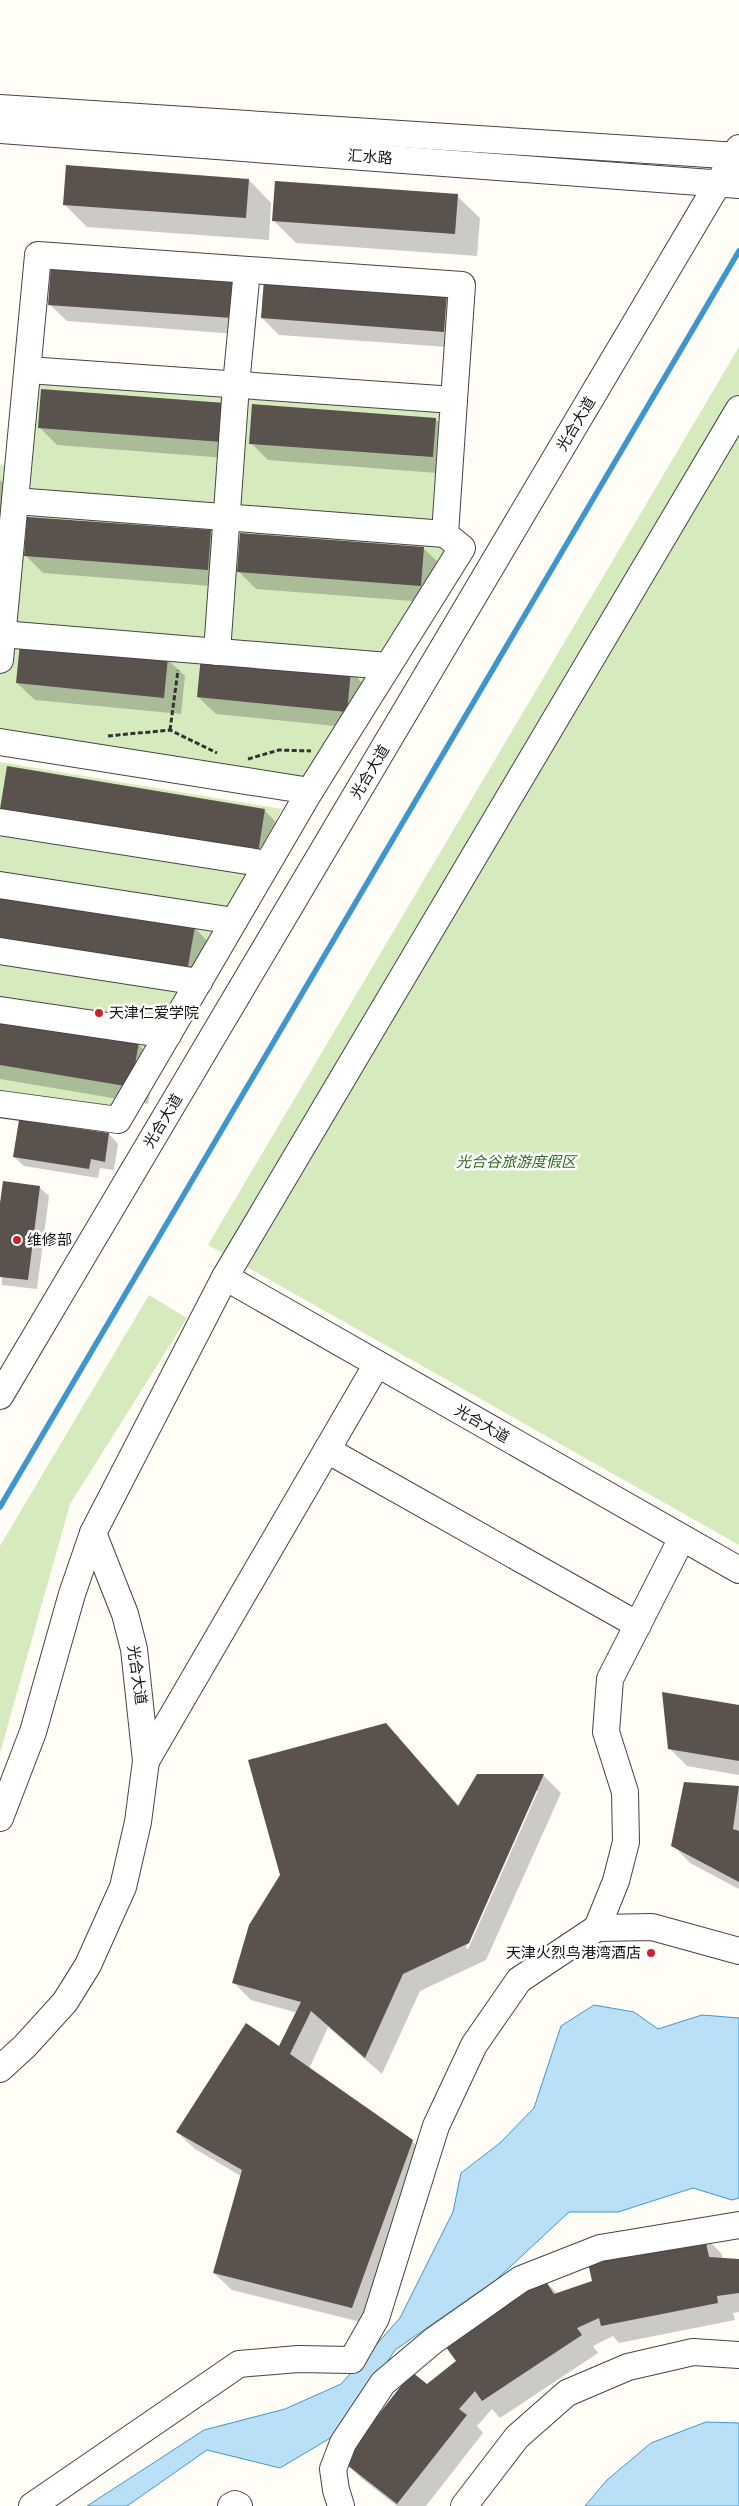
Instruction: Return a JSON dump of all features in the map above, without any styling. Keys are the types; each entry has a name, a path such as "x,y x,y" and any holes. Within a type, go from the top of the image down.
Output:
{"street":[{"name":"汇水路","path":"0,108 738,153"},
{"name":"汇水路","path":"0,130 729,184"},
{"name":"光合大道","path":"0,1396 729,184 738,153"},
{"path":"0,660 6,539 15,501 10,457 28,370 38,255 462,285 445,534"},
{"path":"217,652 236,385 247,270"},
{"path":"28,370 454,400"},
{"path":"0,1818 33,1732 72,1594 94,1533 225,1277 739,409"},
{"path":"0,1104 118,1120 310,791 462,548 445,534 15,501"},
{"path":"2,634 388,666"},
{"path":"0,742 310,791"},
{"path":"0,822 267,864"},
{"path":"0,885 234,921"},
{"path":"0,951 199,982"},
{"path":"0,1010 168,1035"},
{"name":"光合大道","path":"225,1277 739,1570"},
{"path":"146,1761 377,1364"},
{"path":"327,1450 638,1625"},
{"name":"光合大道","path":"0,2069 25,2046 65,2002 88,1965 105,1932 123,1887 138,1822 146,1761 134,1649 126,1614 94,1533"},
{"path":"597,1928 616,1881 626,1842 625,1792 606,1732 610,1679 682,1538"},
{"path":"352,2360 376,2318 436,2126 474,2045 519,1980 597,1928 652,1927 739,1951"},
{"path":"341,2506 336,2490 334,2469 343,2443 384,2383 433,2341 520,2279 600,2248 739,2225"},
{"path":"464,2506 517,2437 567,2393 628,2367 693,2352 739,2354"},
{"path":"32,2506 239,2364 298,2359 352,2360 384,2383"},
{"path":"231,2506 235,2504 239,2506"}],"path":[{"path":"170,730 180,650"},
{"path":"82,755 103,736 170,730 221,755"},
{"path":"246,760 279,750 334,752"}],"green space":[{"name":"光合谷旅游度假区","path":"739,347 739,1545 208,1245"},
{"path":"38,382 441,410 449,546 308,779 0,731 0,465 32,467"},
{"path":"0,762 282,809 113,1114 0,1098"},
{"path":"149,1295 187,1318 70,1504 0,1753 0,1546"}],"water":[{"path":"594,2005 634,2012 658,2029 702,2015 739,2018 739,2198 732,2200 693,2188 618,2212 569,2212 496,2280 395,2350 342,2431 280,2468 207,2450 127,2506 87,2506 204,2430 285,2409 341,2384 400,2318 453,2212 461,2173 500,2143 534,2108 561,2026"},
{"path":"706,2422 739,2423 739,2506 585,2506 607,2480 651,2443"}],"building":[{"path":"66,165 249,179 246,218 63,205"},
{"path":"275,181 458,194 455,234 272,221"},
{"path":"51,265 234,279 232,318 48,305"},
{"path":"264,279 447,292 444,332 261,318"},
{"path":"41,389 225,403 222,442 38,428"},
{"path":"252,404 436,418 433,457 249,444"},
{"path":"27,517 211,530 208,570 24,556"},
{"path":"240,533 424,547 421,586 237,572"},
{"path":"20,643 168,657 164,698 16,683"},
{"path":"201,656 351,670 347,712 197,697"},
{"path":"7,766 265,809 258,853 0,809"},
{"path":"0,892 195,926 187,972 0,940"},
{"path":"0,1019 139,1042 131,1087 0,1065"},
{"path":"19,1120 109,1133 105,1162 91,1159 89,1169 13,1157"},
{"name":"维修部","path":"3,1181 40,1186 28,1280 0,1277 0,1203"},
{"path":"662,1692 739,1705 739,1761 668,1749"},
{"path":"386,1723 458,1806 477,1774 544,1774 469,1943 403,1974 365,2058 311,2011 290,2054 413,2140 352,2308 213,2273 242,2170 176,2132 246,2023 279,2046 301,2002 232,1983 249,1925 280,1875 248,1760"},
{"path":"684,1782 739,1786 733,1829 739,1831 739,1882 671,1846"},
{"path":"704,2234 709,2257 739,2259 739,2293 717,2296 718,2303 601,2326 599,2318 577,2328 582,2335 482,2401 475,2391 459,2409 467,2415 397,2504 342,2461 412,2372 427,2384 456,2361 443,2343 543,2277 554,2294 592,2281 587,2258"}],"waterway":[{"path":"0,1507 739,251"}],"place":[{"name":"天津仁爱学院","path":"99,1013"},
{"name":"维修部","path":"17,1240"},
{"name":"天津火烈鸟港湾酒店","path":"651,1953"}]}
